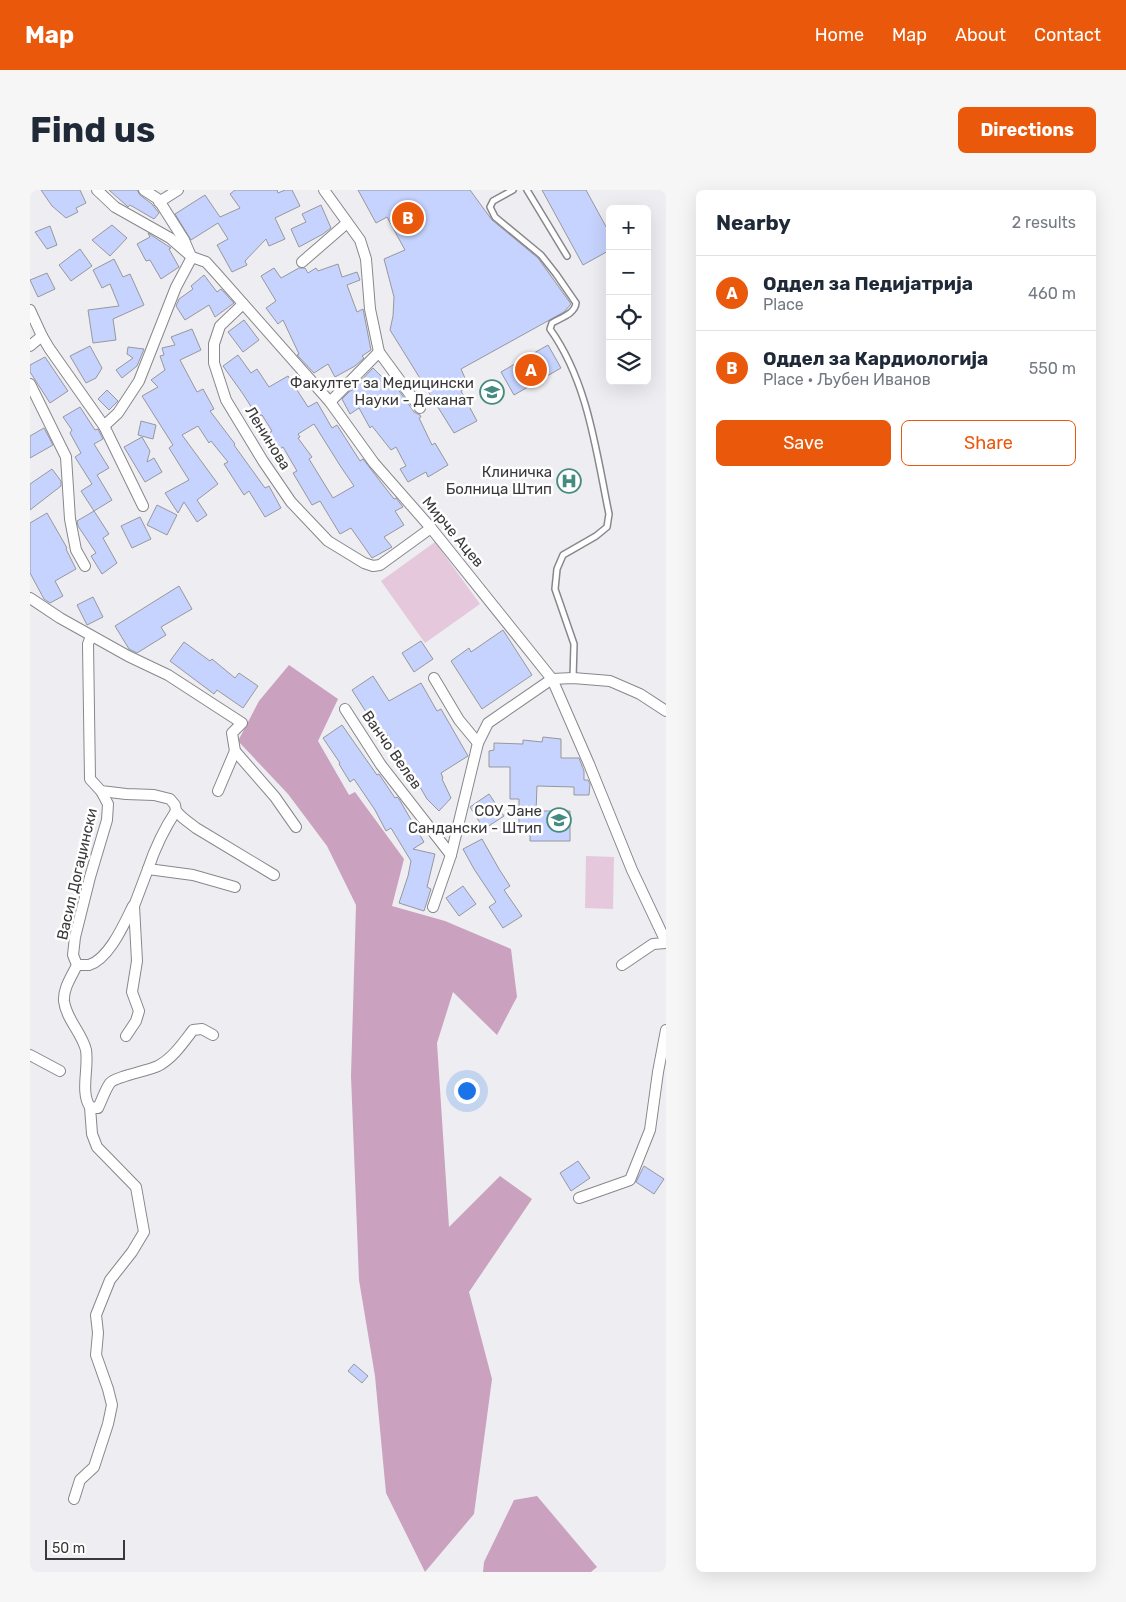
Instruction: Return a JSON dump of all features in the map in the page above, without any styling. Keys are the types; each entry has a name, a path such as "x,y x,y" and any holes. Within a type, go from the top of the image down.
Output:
{"street":[{"path":"97,190 114,207 170,238 192,257"},
{"path":"144,190 159,202 184,240 192,257"},
{"path":"159,202 178,190"},
{"path":"324,190 360,240 366,259 370,309 380,352 420,408"},
{"path":"302,262 348,223"},
{"path":"104,426 118,412 138,381 176,287 192,257"},
{"name":"Мирче Ацев","path":"192,257 206,262 330,402 374,463 431,528 552,679 632,870 666,942"},
{"name":"Ленинова","path":"243,304 220,326 214,344 214,363 226,400 263,461 291,502 328,541 364,563 373,566 380,565 431,528"},
{"path":"30,310 42,336 104,426 142,506"},
{"path":"30,346 42,336"},
{"path":"330,402 380,352"},
{"path":"30,384 66,457 70,519 76,550 85,566"},
{"path":"30,598 91,636 168,675 242,723 232,733 235,751 275,797 296,827"},
{"name":"Васил Догаџински","path":"77,965 73,955 75,937 107,820 108,804 101,791 90,779 88,644 91,636"},
{"path":"434,678 459,720 478,744"},
{"path":"433,908 452,855 478,744 488,723 552,679 573,678 610,681 640,694 666,711"},
{"name":"Ванчо Велев","path":"345,709 381,765 452,855"},
{"path":"218,792 235,751"},
{"name":"Васил Догаџински","path":"101,791 154,795 170,799 175,804 176,811 182,818 274,875"},
{"path":"74,1499 80,1480 94,1467 112,1405 96,1355 98,1333 96,1315 110,1280 132,1252 144,1232 136,1187 98,1147 92,1134 90,1107 87,1102 86,1048 70,1020 64,1001 66,987 77,965 89,965 100,960 108,950 134,906 155,848 176,811"},
{"path":"148,869 194,875 235,887"},
{"path":"126,1036 136,1021 138,1011 132,992 138,960 134,906"},
{"path":"622,965 653,944 666,942"},
{"path":"90,1107 98,1108 109,1084 114,1079 158,1066 171,1057 194,1030 202,1029 213,1035"},
{"path":"579,1198 630,1180 650,1130 666,1030"},
{"path":"30,1055 60,1071"}],"lane":[{"path":"512,190 493,201 490,207 495,217 541,255 576,303 573,311 552,323 550,329 573,368 588,415 609,514 607,527 596,536 562,555 557,570 555,589 574,644 573,678"},
{"path":"527,190 567,256"}],"shaded area":[{"path":"435,542 480,604 425,643 381,581"},
{"path":"289,665 338,699 318,741 349,795 355,792 404,859 392,906 445,921 511,949 517,997 497,1035 453,992 437,1043 449,1227 500,1176 532,1199 469,1292 492,1379 474,1514 425,1572 386,1493 375,1376 359,1280 351,1076 356,905 327,846 288,794 238,741 259,701"},
{"path":"586,856 614,857 613,909 585,908"},
{"path":"537,1496 597,1567 591,1572 483,1572 484,1562 514,1500"}],"building":[{"path":"41,190 80,190 86,203 76,208 78,212 66,218 52,206"},
{"path":"109,190 137,190 159,213 154,219 130,205 128,207"},
{"path":"235,190 277,190 278,193 292,190 300,206 275,218 285,239 269,246 266,239 245,261 247,265 232,272 217,245 228,239 218,223 191,240 175,214 205,195 220,217 240,208 230,194"},
{"path":"358,190 470,190 492,220 538,258 571,304 564,312 461,369 469,387 461,391 477,421 454,433 390,330 394,297 384,259 405,250 387,217 376,223"},
{"path":"542,190 586,190 606,227 606,252 583,265"},
{"path":"321,205 331,228 299,247 291,229 306,222 302,214"},
{"path":"112,225 127,238 110,256 92,240"},
{"path":"50,226 57,245 47,249 35,232"},
{"path":"148,233 171,248 169,249 179,267 161,279 150,260 146,261 137,244 150,237"},
{"path":"80,249 92,266 71,281 59,265"},
{"path":"114,259 123,277 130,274 144,305 113,319 116,340 93,343 88,310 119,306 110,284 102,288 93,270"},
{"path":"338,264 342,277 357,272 360,280 347,285 357,312 363,309 371,350 362,356 364,358 355,366 335,377 328,364 314,373 297,355 299,354 283,320 278,324 266,308 276,301 261,276 274,268 281,278 299,268 305,268 308,273 316,268 318,271"},
{"path":"47,273 55,289 38,297 30,280"},
{"path":"204,275 217,292 221,289 234,303 215,317 209,305 185,320 176,306 179,299 193,289 191,286"},
{"path":"244,320 259,340 243,352 228,332"},
{"path":"192,329 201,350 180,360 197,392 203,389 214,409 210,411 265,488 269,486 281,508 265,517 249,491 244,495 224,464 228,462 211,441 209,443 198,426 182,435 218,484 197,500 207,515 197,522 184,502 178,513 165,493 189,480 169,448 173,445 142,396 158,387 151,380 165,370 160,356 164,355 162,348 175,345 171,337"},
{"path":"548,345 561,368 514,395 501,372"},
{"path":"90,346 102,368 96,378 86,383 70,356"},
{"path":"128,347 144,349 137,366 122,378 116,370 133,358 127,354"},
{"path":"238,355 251,373 257,369 269,387 288,376 308,407 317,402 332,428 337,425 360,461 363,459 394,499 396,498 403,507 395,511 404,525 384,537 392,547 372,558 351,528 340,534 320,501 312,505 293,473 297,471 283,447 276,451 266,435 272,431 262,415 257,416 223,366","holes":["314,424 354,486 333,498 309,459 312,457 298,438 300,437 298,434"]},
{"path":"45,357 68,391 50,403 30,372 30,365"},
{"path":"373,368 392,387 395,385 414,412 420,415 421,417 419,418 432,445 435,443 448,465 428,477 426,472 408,482 400,469 406,466 396,447 391,450 372,426 370,428 359,408 350,414 342,399 350,391 359,387 357,385"},
{"path":"107,390 118,401 109,410 98,399"},
{"path":"80,407 95,430 98,429 103,439 94,444 109,468 97,475 112,500 94,511 81,491 92,484 75,457 81,453 70,433 72,430 63,417"},
{"path":"141,421 156,425 153,439 138,435"},
{"path":"44,428 53,445 30,458 30,436"},
{"path":"142,437 150,451 147,462 154,458 162,472 145,482 124,447"},
{"path":"52,469 61,481 61,486 30,510 30,484"},
{"path":"157,505 177,515 167,535 147,525"},
{"path":"94,511 109,534 103,538 117,563 102,574 91,556 96,553 78,526 77,521"},
{"path":"47,513 67,548 76,569 55,581 63,596 50,603 44,599 30,573 30,523"},
{"path":"140,517 151,539 132,548 121,526"},
{"path":"179,586 192,609 161,627 166,635 137,653 129,649 115,626"},
{"path":"93,597 103,617 87,625 77,605"},
{"path":"503,630 532,675 482,709 451,661 469,648 471,652"},
{"path":"421,641 433,659 414,672 402,653"},
{"path":"184,642 210,661 212,659 235,678 239,673 258,686 243,708 217,690 214,694 170,661"},
{"path":"373,676 389,701 421,683 437,711 441,709 468,756 441,773 451,798 439,811 427,799 386,733 384,734 368,710 366,712 352,690"},
{"path":"342,725 377,775 379,774 395,798 399,799 424,842 413,849 435,854 427,887 431,889 424,911 399,903 411,861 391,828 386,831 375,810 354,779 350,782 323,738"},
{"path":"543,737 561,739 561,758 579,758 584,771 584,780 588,780 590,784 589,795 574,795 574,787 537,786 536,811 570,811 570,841 530,841 530,830 519,830 519,799 510,799 510,767 489,767 489,751 494,750 494,743 523,744 523,740 542,742"},
{"path":"489,794 504,816 484,829 470,807"},
{"path":"482,839 510,886 504,890 522,916 503,928 489,907 496,902 463,849"},
{"path":"463,886 476,904 459,916 446,898"},
{"path":"578,1161 590,1178 571,1191 560,1173"},
{"path":"644,1166 664,1179 654,1194 636,1182"},
{"path":"354,1364 368,1376 362,1383 348,1371"}],"place":[{"name":"Оддел за Кардиологија","path":"408,218"},
{"name":"Оддел за Педијатрија","path":"531,370"},
{"name":"Факултет за Медицински Науки - Деканат","path":"492,392"},
{"name":"Клиничка Болница Штип","path":"569,481"},
{"name":"СОУ Јане Сандански - Штип","path":"559,820"}]}
